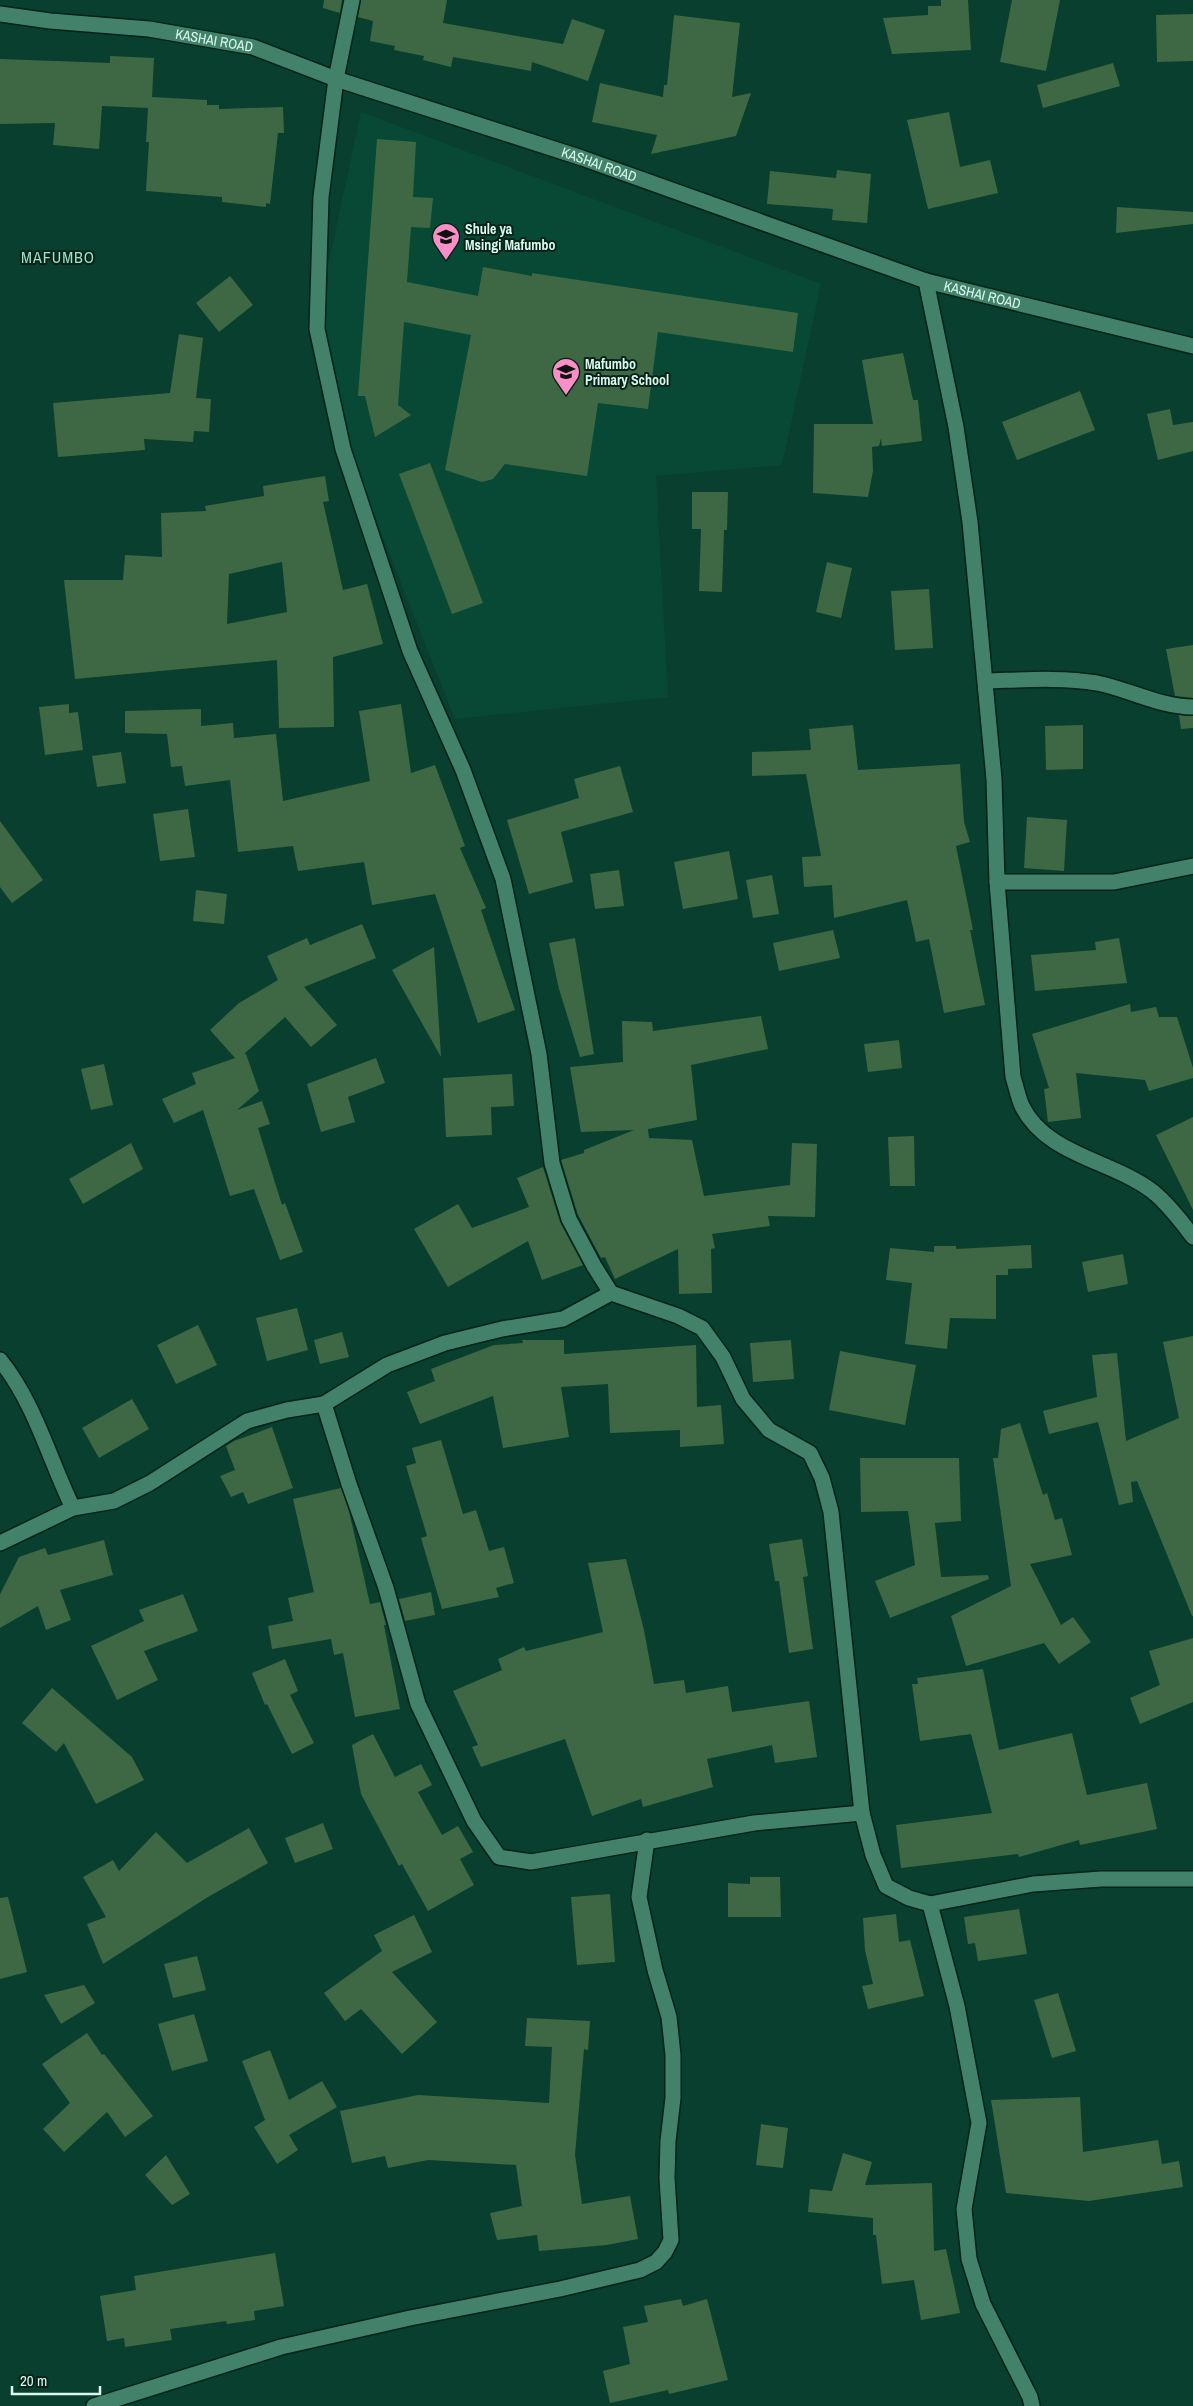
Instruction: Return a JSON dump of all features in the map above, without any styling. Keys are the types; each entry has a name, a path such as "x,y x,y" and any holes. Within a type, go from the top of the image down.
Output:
{"street":[{"path":"352,0 336,79 321,197 317,329 343,449 410,651 464,770 503,879 539,1054 552,1163 568,1219 611,1293 678,1316 702,1328 723,1357 743,1399 769,1430 810,1453 822,1478 831,1512 862,1812 873,1855 886,1886 909,1898 930,1904 1033,1884 1101,1879 1193,1879"},
{"name":"KASHAI ROAD","path":"0,14 50,21 149,29 253,47 336,79 582,158 926,281 1193,346"},
{"path":"926,281 956,427 970,522 994,779 997,882 1013,1076 1022,1105 1034,1124 1054,1142 1105,1165 1152,1191 1193,1236"},
{"path":"986,681 1068,680 1097,683 1164,702 1193,707"},
{"path":"997,882 1114,882 1193,866"},
{"path":"0,1543 73,1508 114,1501 150,1483 247,1421 287,1410 324,1404 387,1365 445,1344 502,1329 563,1319 611,1293"},
{"path":"0,1360 15,1378 37,1423 56,1473 73,1508"},
{"path":"324,1404 349,1484 386,1588 418,1704 474,1821 499,1857 530,1862 647,1840 754,1823 862,1812"},
{"path":"94,2406 281,2347 410,2318 560,2289 640,2270 656,2262 665,2252 671,2240 667,2178 673,2098 673,2055 669,2017 639,1896 647,1840"},
{"path":"930,1904 957,2006 979,2123 964,2209 969,2259 983,2304 1030,2397 1032,2406"}],"shaded area":[{"name":"Mafumbo Primary School","path":"361,112 821,284 782,465 656,476 668,697 455,719 355,467 315,327"}],"building":[{"path":"324,0 342,0 340,13 323,8"},
{"path":"361,0 447,0 443,23 563,44 572,19 605,30 588,81 532,62 531,71 453,57 451,67 423,60 424,56 394,50 395,46 370,41 373,21 358,17"},
{"path":"941,0 968,0 971,50 892,54 883,18 928,15 928,6 941,6"},
{"path":"1012,0 1060,0 1046,71 1000,62"},
{"path":"1193,14 1193,61 1157,62 1156,15"},
{"path":"674,15 740,23 732,97 751,93 736,136 651,154 657,135 592,122 600,83 663,97 664,85 667,85"},
{"path":"110,56 154,58 152,97 207,100 207,105 219,105 219,109 283,107 284,133 278,133 270,204 266,203 266,207 222,202 222,197 146,191 149,142 146,142 148,108 102,106 99,149 53,145 55,123 0,124 0,59 110,63"},
{"path":"1113,63 1120,86 1043,108 1037,85"},
{"path":"949,112 960,167 990,160 998,193 928,209 907,120"},
{"path":"377,139 416,142 413,197 433,198 430,228 411,227 407,282 478,296 483,267 532,276 532,273 798,313 793,352 658,332 648,409 598,403 587,476 505,464 493,479 482,482 445,470 471,335 404,322 398,405 411,415 375,437 365,396 358,396"},
{"path":"837,170 871,174 867,223 832,220 833,209 767,204 770,171 836,178"},
{"path":"1117,207 1193,212 1193,224 1116,233"},
{"path":"230,276 253,305 219,332 196,303"},
{"path":"179,334 203,338 196,398 211,399 209,432 194,431 193,442 144,439 145,450 58,457 53,403 170,393"},
{"path":"903,353 913,400 918,400 922,441 882,446 881,438 879,446 872,447 873,471 868,497 813,493 814,424 873,424 862,360"},
{"path":"1080,391 1095,430 1017,460 1002,422"},
{"path":"1170,409 1173,425 1193,422 1193,451 1158,460 1147,414"},
{"path":"430,463 483,603 452,614 399,474"},
{"path":"325,476 329,501 323,502 343,590 367,584 383,644 333,657 334,727 279,728 277,660 75,679 64,580 123,580 125,555 162,557 161,513 206,511 205,506 264,496 263,486","holes":["282,562 287,612 227,624 229,574"]},
{"path":"692,492 728,492 727,530 724,530 722,592 699,591 701,529 692,529"},
{"path":"827,562 852,568 841,618 816,612"},
{"path":"929,589 933,648 895,650 891,591"},
{"path":"1193,645 1193,698 1175,696 1166,649"},
{"path":"69,704 69,713 78,712 83,750 45,755 39,707"},
{"path":"401,704 411,773 435,765 465,846 460,848 486,908 481,910 515,1010 478,1023 435,894 372,905 364,862 298,871 293,846 238,852 230,780 185,786 182,766 171,767 167,734 125,733 125,711 201,709 201,726 233,723 234,738 276,734 283,801 370,781 359,711"},
{"path":"1179,715 1193,716 1193,728 1181,729"},
{"path":"853,725 858,770 960,764 964,822 970,842 956,846 973,930 970,930 985,1005 944,1013 929,939 916,942 907,900 834,918 832,885 804,887 802,857 821,856 806,774 752,776 752,752 811,750 809,729"},
{"path":"1083,725 1083,769 1046,770 1045,726"},
{"path":"121,752 126,783 97,787 92,756"},
{"path":"620,766 633,812 561,832 573,882 529,894 507,820 579,798 574,779"},
{"path":"188,809 195,857 160,861 153,814"},
{"path":"1027,817 1067,820 1064,871 1024,868"},
{"path":"0,821 43,880 12,903 0,887"},
{"path":"729,851 738,899 683,909 674,862"},
{"path":"619,870 624,906 595,909 590,874"},
{"path":"772,875 779,914 753,918 746,880"},
{"path":"196,890 227,894 224,924 193,921"},
{"path":"362,924 376,958 304,987 337,1025 311,1047 285,1017 244,1054 246,1054 259,1091 237,1110 262,1101 270,1124 258,1128 282,1205 285,1203 303,1252 280,1260 254,1189 230,1196 203,1110 174,1123 162,1099 196,1084 192,1073 235,1058 210,1030 239,1003 278,980 267,956 307,938 310,945"},
{"path":"833,930 840,958 779,971 773,943"},
{"path":"575,938 594,1054 580,1057 559,989 549,943"},
{"path":"1119,938 1127,983 1035,991 1031,955 1096,950 1095,942"},
{"path":"434,947 441,1057 392,970"},
{"path":"1130,1004 1131,1012 1156,1007 1159,1017 1177,1017 1193,1068 1193,1078 1149,1091 1145,1080 1076,1073 1081,1118 1048,1122 1044,1089 1049,1088 1032,1034"},
{"path":"761,1016 768,1049 691,1065 697,1120 648,1129 649,1138 692,1140 704,1196 790,1185 792,1143 817,1144 815,1217 768,1216 770,1226 712,1234 715,1248 711,1249 712,1293 679,1294 678,1249 615,1279 605,1257 601,1258 578,1215 561,1160 584,1153 584,1150 634,1130 581,1132 570,1067 623,1062 622,1021 652,1022 653,1031"},
{"path":"899,1040 902,1068 868,1072 864,1044"},
{"path":"376,1058 385,1083 348,1097 355,1122 321,1132 307,1084"},
{"path":"104,1064 113,1105 91,1110 81,1069"},
{"path":"512,1074 514,1106 491,1107 492,1135 446,1137 443,1078"},
{"path":"1193,1117 1193,1210 1156,1135"},
{"path":"914,1136 915,1186 890,1186 888,1137"},
{"path":"131,1143 143,1169 83,1204 69,1179"},
{"path":"543,1167 560,1222 583,1265 542,1280 528,1241 448,1287 414,1229 458,1204 472,1228 529,1207 517,1178"},
{"path":"1031,1245 1032,1268 1008,1269 1008,1275 996,1275 996,1319 950,1318 947,1349 905,1344 912,1283 886,1280 890,1248 934,1252 934,1246 956,1246 956,1249"},
{"path":"1123,1254 1128,1284 1088,1292 1082,1262"},
{"path":"297,1308 308,1350 267,1361 256,1318"},
{"path":"198,1325 217,1365 176,1384 157,1345"},
{"path":"342,1332 349,1357 320,1364 314,1340"},
{"path":"1193,1336 1192,1616 1137,1481 1131,1482 1133,1502 1119,1505 1098,1422 1049,1434 1043,1411 1097,1397 1092,1355 1117,1353 1126,1441 1179,1418 1163,1342"},
{"path":"522,1340 564,1340 564,1354 696,1345 697,1407 721,1405 724,1444 680,1447 680,1430 610,1433 608,1384 561,1387 569,1437 503,1448 493,1396 420,1424 407,1392 435,1381 431,1369 494,1345 523,1343"},
{"path":"791,1340 794,1379 753,1382 750,1343"},
{"path":"840,1351 916,1365 905,1425 829,1410"},
{"path":"132,1399 149,1429 99,1458 82,1428"},
{"path":"1020,1423 1043,1495 1047,1493 1055,1520 1062,1518 1072,1555 1030,1564 1061,1625 1073,1617 1091,1642 1059,1664 1044,1643 966,1666 951,1616 1011,1586 993,1458 998,1458 1001,1429"},
{"path":"272,1427 293,1488 248,1504 243,1492 231,1497 220,1476 235,1470 226,1446 234,1441"},
{"path":"441,1440 463,1514 476,1510 489,1551 504,1547 514,1583 496,1588 499,1597 442,1609 421,1538 427,1536 406,1466 416,1463 412,1448"},
{"path":"860,1458 959,1458 961,1521 935,1523 941,1577 988,1575 989,1579 890,1618 875,1581 915,1565 908,1511 861,1512"},
{"path":"341,1488 349,1511 370,1604 380,1602 386,1625 384,1625 400,1709 355,1717 343,1653 334,1655 331,1639 272,1649 268,1626 293,1621 288,1598 314,1592 293,1499"},
{"path":"802,1539 808,1576 803,1577 813,1649 789,1653 779,1581 775,1581 769,1544"},
{"path":"104,1540 113,1575 60,1590 71,1620 46,1630 38,1606 0,1628 0,1594 19,1557 45,1548 48,1555"},
{"path":"626,1559 644,1630 654,1684 684,1680 686,1693 728,1686 732,1712 809,1701 817,1757 775,1763 772,1745 707,1759 713,1787 643,1807 641,1799 592,1816 565,1739 481,1767 472,1747 478,1745 453,1691 502,1670 498,1659 524,1647 526,1651 603,1632 588,1563"},
{"path":"431,1592 435,1615 405,1621 399,1599"},
{"path":"183,1594 198,1631 144,1651 158,1680 117,1700 91,1646 144,1621 139,1610"},
{"path":"1193,1638 1193,1702 1140,1724 1130,1698 1160,1685 1149,1651"},
{"path":"285,1659 298,1691 290,1695 314,1743 292,1754 267,1704 265,1705 252,1673"},
{"path":"983,1669 999,1750 1072,1733 1087,1795 1147,1783 1157,1829 1080,1845 1079,1840 1019,1857 1018,1854 901,1868 896,1825 992,1813 971,1734 920,1741 912,1684 918,1684 917,1678"},
{"path":"52,1688 132,1757 144,1780 96,1804 64,1743 56,1752 22,1723"},
{"path":"373,1734 395,1777 421,1764 432,1785 418,1792 442,1835 458,1826 473,1852 460,1859 474,1885 428,1911 402,1864 399,1866 361,1794 352,1745"},
{"path":"323,1823 333,1849 295,1863 285,1838"},
{"path":"249,1828 268,1863 208,1897 103,1964 87,1924 106,1917 83,1877 113,1860 119,1871 156,1832 187,1863"},
{"path":"750,1877 780,1877 781,1917 728,1917 728,1883 750,1884"},
{"path":"610,1894 615,1962 577,1965 571,1897"},
{"path":"8,1897 27,1972 0,1979 0,1898"},
{"path":"1019,1909 1027,1954 978,1961 975,1943 968,1944 964,1917"},
{"path":"896,1914 899,1942 910,1940 924,1996 868,2009 862,1986 873,1984 865,1950 863,1918"},
{"path":"414,1915 432,1952 392,1972 437,2022 402,2054 361,2009 345,2021 324,1993 382,1951 374,1935"},
{"path":"197,1956 206,1990 173,1998 164,1964"},
{"path":"84,1985 95,2003 61,2024 44,1995"},
{"path":"1058,1993 1076,2051 1052,2058 1034,2000"},
{"path":"194,2014 208,2061 172,2071 158,2024"},
{"path":"527,2018 590,2021 588,2050 584,2049 575,2155 582,2204 630,2196 638,2239 607,2245 539,2251 537,2235 497,2240 490,2213 522,2206 516,2165 428,2160 388,2168 385,2156 352,2163 340,2111 418,2095 549,2103 552,2047 525,2046"},
{"path":"87,2033 102,2055 104,2054 153,2116 125,2137 107,2112 64,2152 43,2129 70,2103 42,2064"},
{"path":"270,2050 289,2100 322,2081 337,2107 289,2135 298,2150 277,2164 254,2127 265,2120 242,2061"},
{"path":"1080,2097 1083,2152 1158,2140 1162,2164 1179,2161 1183,2187 1089,2201 1006,2193 991,2100"},
{"path":"761,2124 788,2128 783,2168 756,2165"},
{"path":"843,2153 872,2162 865,2185 932,2183 934,2251 946,2249 960,2313 921,2320 914,2280 882,2284 876,2235 873,2235 873,2218 808,2212 810,2189 832,2191"},
{"path":"166,2155 190,2194 172,2205 145,2175"},
{"path":"275,2253 284,2306 254,2311 255,2320 227,2324 226,2321 170,2329 172,2340 125,2347 124,2338 107,2341 100,2296 136,2290 134,2276"},
{"path":"681,2299 683,2306 707,2299 728,2380 669,2394 668,2390 610,2403 603,2371 630,2364 623,2327 648,2322 644,2306"}],"place":[{"name":"Shule ya Msingi Mafumbo","path":"446,261"},
{"name":"Mafumbo Primary School","path":"566,396"}],"district":[{"name":"MAFUMBO","path":"58,257"}]}
